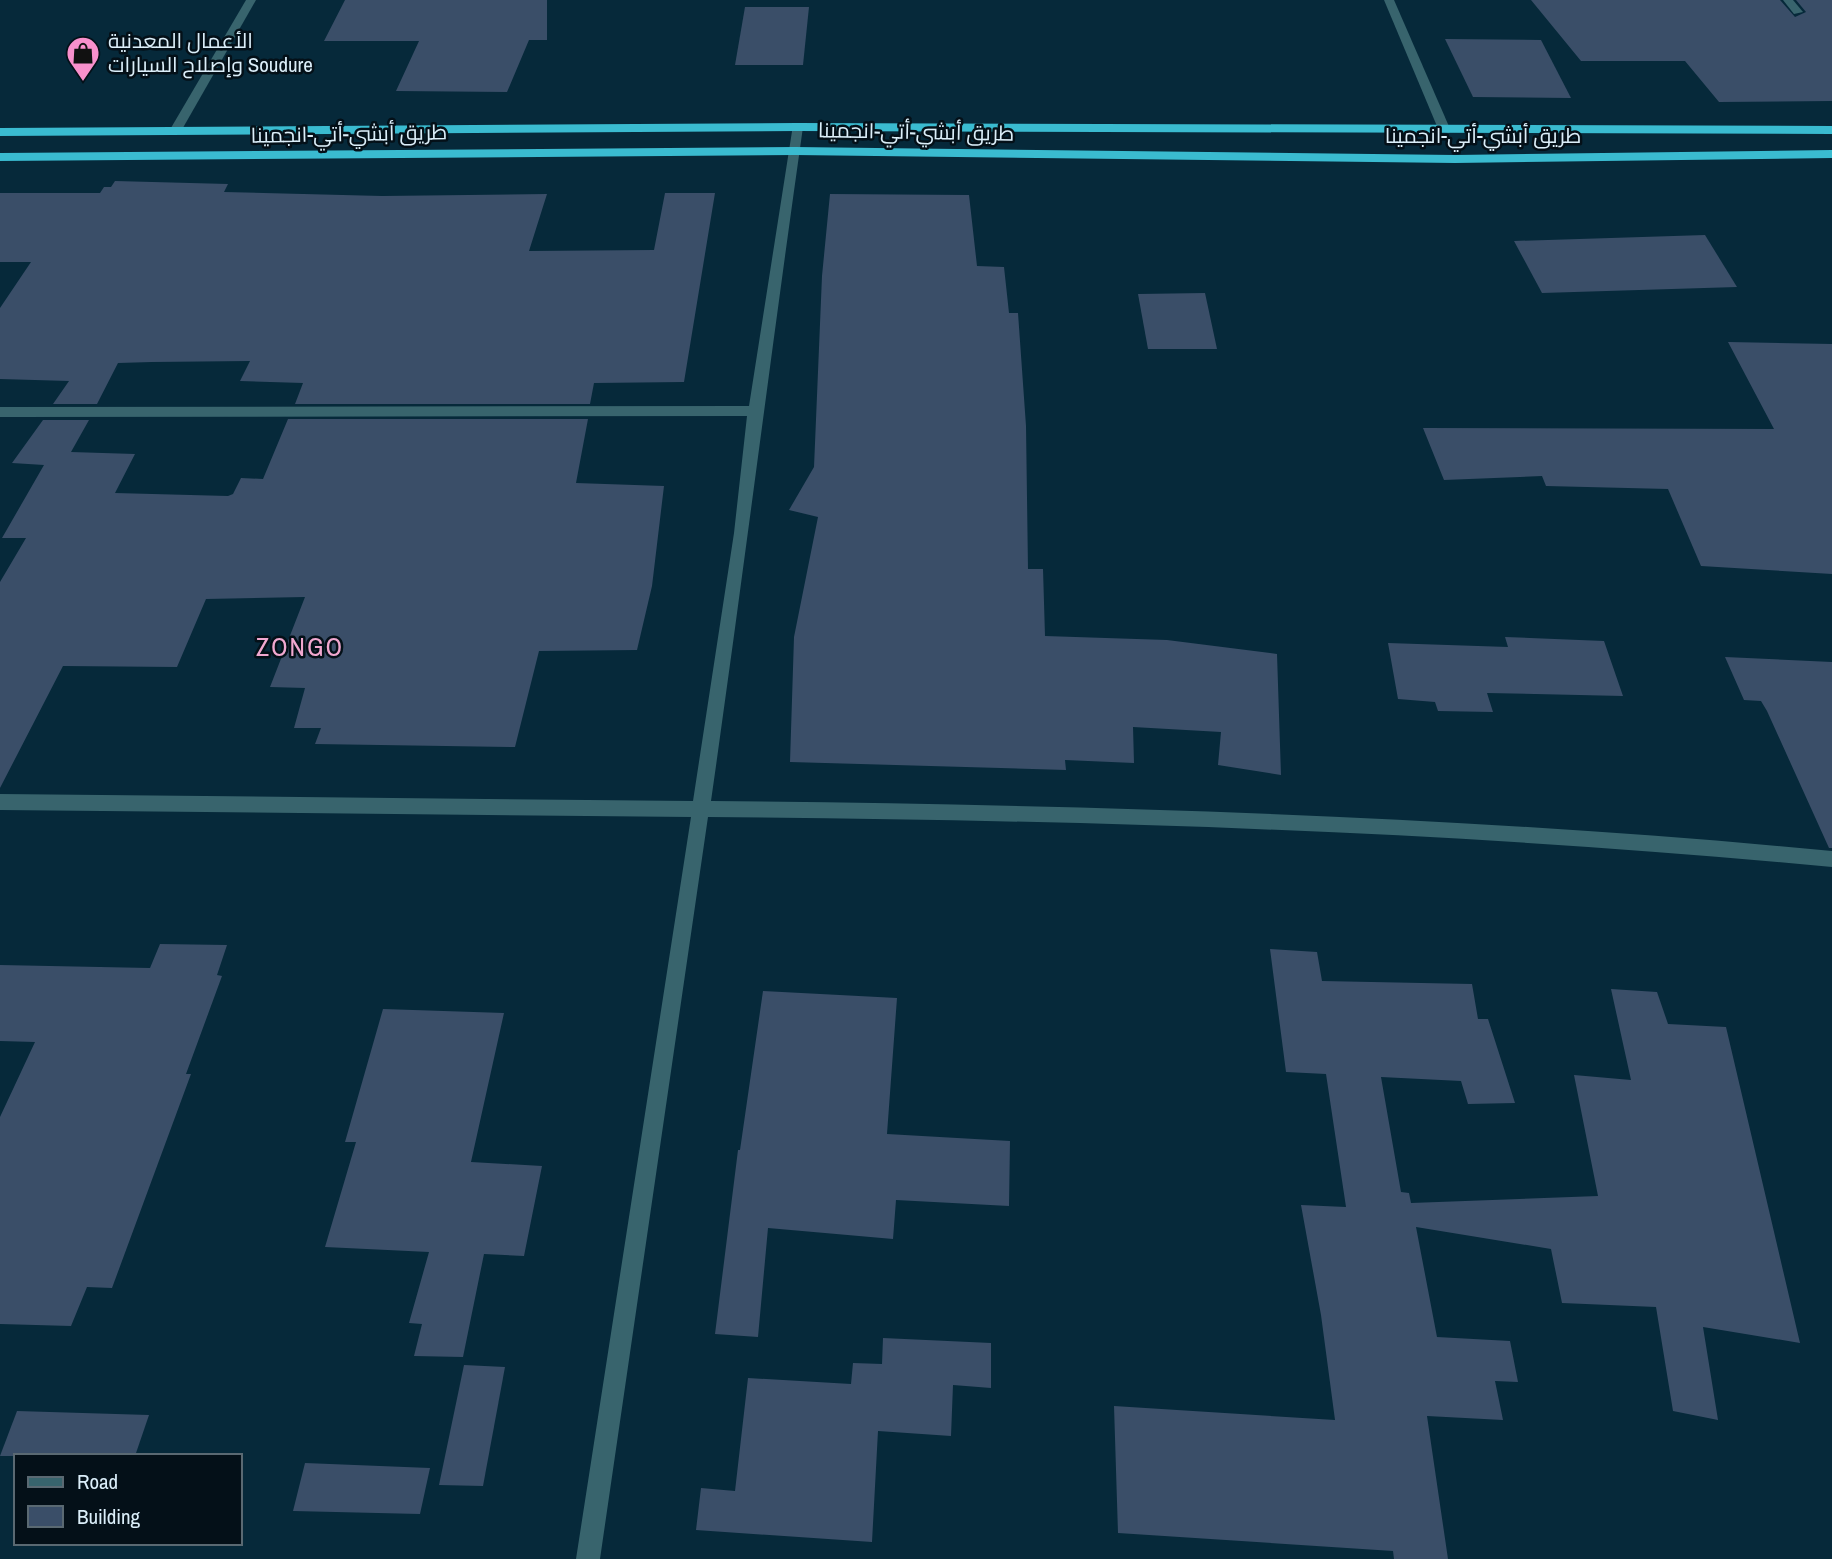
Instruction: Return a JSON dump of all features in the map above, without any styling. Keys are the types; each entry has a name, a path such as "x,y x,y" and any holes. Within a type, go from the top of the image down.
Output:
{"highway":[{"path":"0,132 797,127 1444,131 1832,130"},
{"path":"1069,129 1072,156"},
{"name":"طريق أبشي-أتي-انجمينا","path":"0,157 795,151 1455,159 1832,154"}],"street":[{"path":"174,133 251,0"},
{"path":"1389,0 1444,131"},
{"path":"1788,0 1798,12"},
{"path":"588,1559 742,533 755,411 797,127"},
{"path":"0,412 755,411"},
{"path":"0,802 1033,812 1647,841 1832,859"}],"building":[{"path":"345,0 547,0 547,40 529,40 507,92 396,91 419,41 324,41"},
{"path":"1531,0 1780,0 1795,17 1806,12 1796,0 1832,0 1832,101 1719,102 1685,61 1581,61"},
{"path":"745,7 809,7 803,65 735,65"},
{"path":"1445,39 1541,40 1571,98 1473,97"},
{"path":"115,181 228,184 224,192 382,196 547,194 529,251 654,250 665,193 715,193 684,382 594,383 590,404 295,404 303,383 240,381 250,361 118,363 97,404 53,404 69,381 0,379 0,308 31,262 0,262 0,193 100,193 104,187 111,187"},
{"path":"830,194 969,195 977,266 1004,267 1009,313 1018,313 1026,426 1028,569 1043,569 1045,636 1167,640 1277,654 1281,775 1218,765 1221,732 1133,727 1134,763 1065,760 1066,770 790,762 794,637 818,517 789,510 814,467 822,276"},
{"path":"1705,235 1737,287 1542,293 1514,241"},
{"path":"1205,293 1217,349 1148,349 1138,294"},
{"path":"1728,342 1832,344 1832,574 1701,566 1668,489 1546,486 1542,476 1444,480 1423,428 1774,429"},
{"path":"288,419 588,419 576,483 664,486 652,586 637,650 539,651 515,747 315,744 321,728 294,728 305,688 270,687 305,597 206,599 177,667 63,666 0,788 0,582 26,538 2,538 44,465 12,463 43,420 89,420 71,452 135,454 115,493 228,496 233,494 241,478 263,479"},
{"path":"1505,637 1604,641 1623,696 1487,693 1493,712 1438,711 1435,702 1398,699 1388,643 1508,647"},
{"path":"1725,657 1832,662 1832,848 1829,848 1767,711 1761,701 1744,700"},
{"path":"160,944 227,945 217,975 222,976 186,1074 191,1074 112,1288 87,1287 71,1326 0,1324 0,1117 35,1042 0,1041 0,965 150,968"},
{"path":"1270,949 1317,952 1322,981 1472,984 1478,1019 1488,1019 1515,1103 1468,1104 1461,1081 1381,1077 1401,1192 1409,1193 1411,1203 1598,1196 1574,1075 1631,1080 1611,989 1657,992 1668,1024 1726,1027 1800,1343 1703,1327 1718,1420 1673,1411 1656,1307 1562,1303 1551,1249 1416,1227 1437,1337 1510,1341 1518,1382 1495,1381 1503,1420 1427,1416 1448,1559 1394,1559 1393,1551 1118,1533 1114,1406 1335,1420 1321,1315 1301,1205 1346,1207 1326,1074 1286,1072"},
{"path":"763,991 897,998 887,1134 1010,1141 1009,1206 896,1200 893,1239 768,1228 758,1337 715,1334 738,1150"},
{"path":"383,1009 504,1013 471,1162 542,1166 524,1256 484,1254 463,1357 414,1356 422,1324 409,1323 429,1252 325,1247 356,1142 345,1142"},
{"path":"883,1338 991,1343 991,1388 953,1385 951,1436 878,1431 872,1542 696,1530 701,1488 735,1491 748,1378 851,1384 853,1363 882,1364"},
{"path":"464,1365 505,1367 483,1486 439,1485"},
{"path":"17,1411 149,1415 136,1454 0,1456"},
{"path":"305,1463 430,1468 420,1514 293,1511"}],"place":[{"name":"الأعمال المعدنية وإصلاح السيارات Soudure","path":"83,83"}],"district":[{"name":"ZONGO","path":"300,647"}]}
